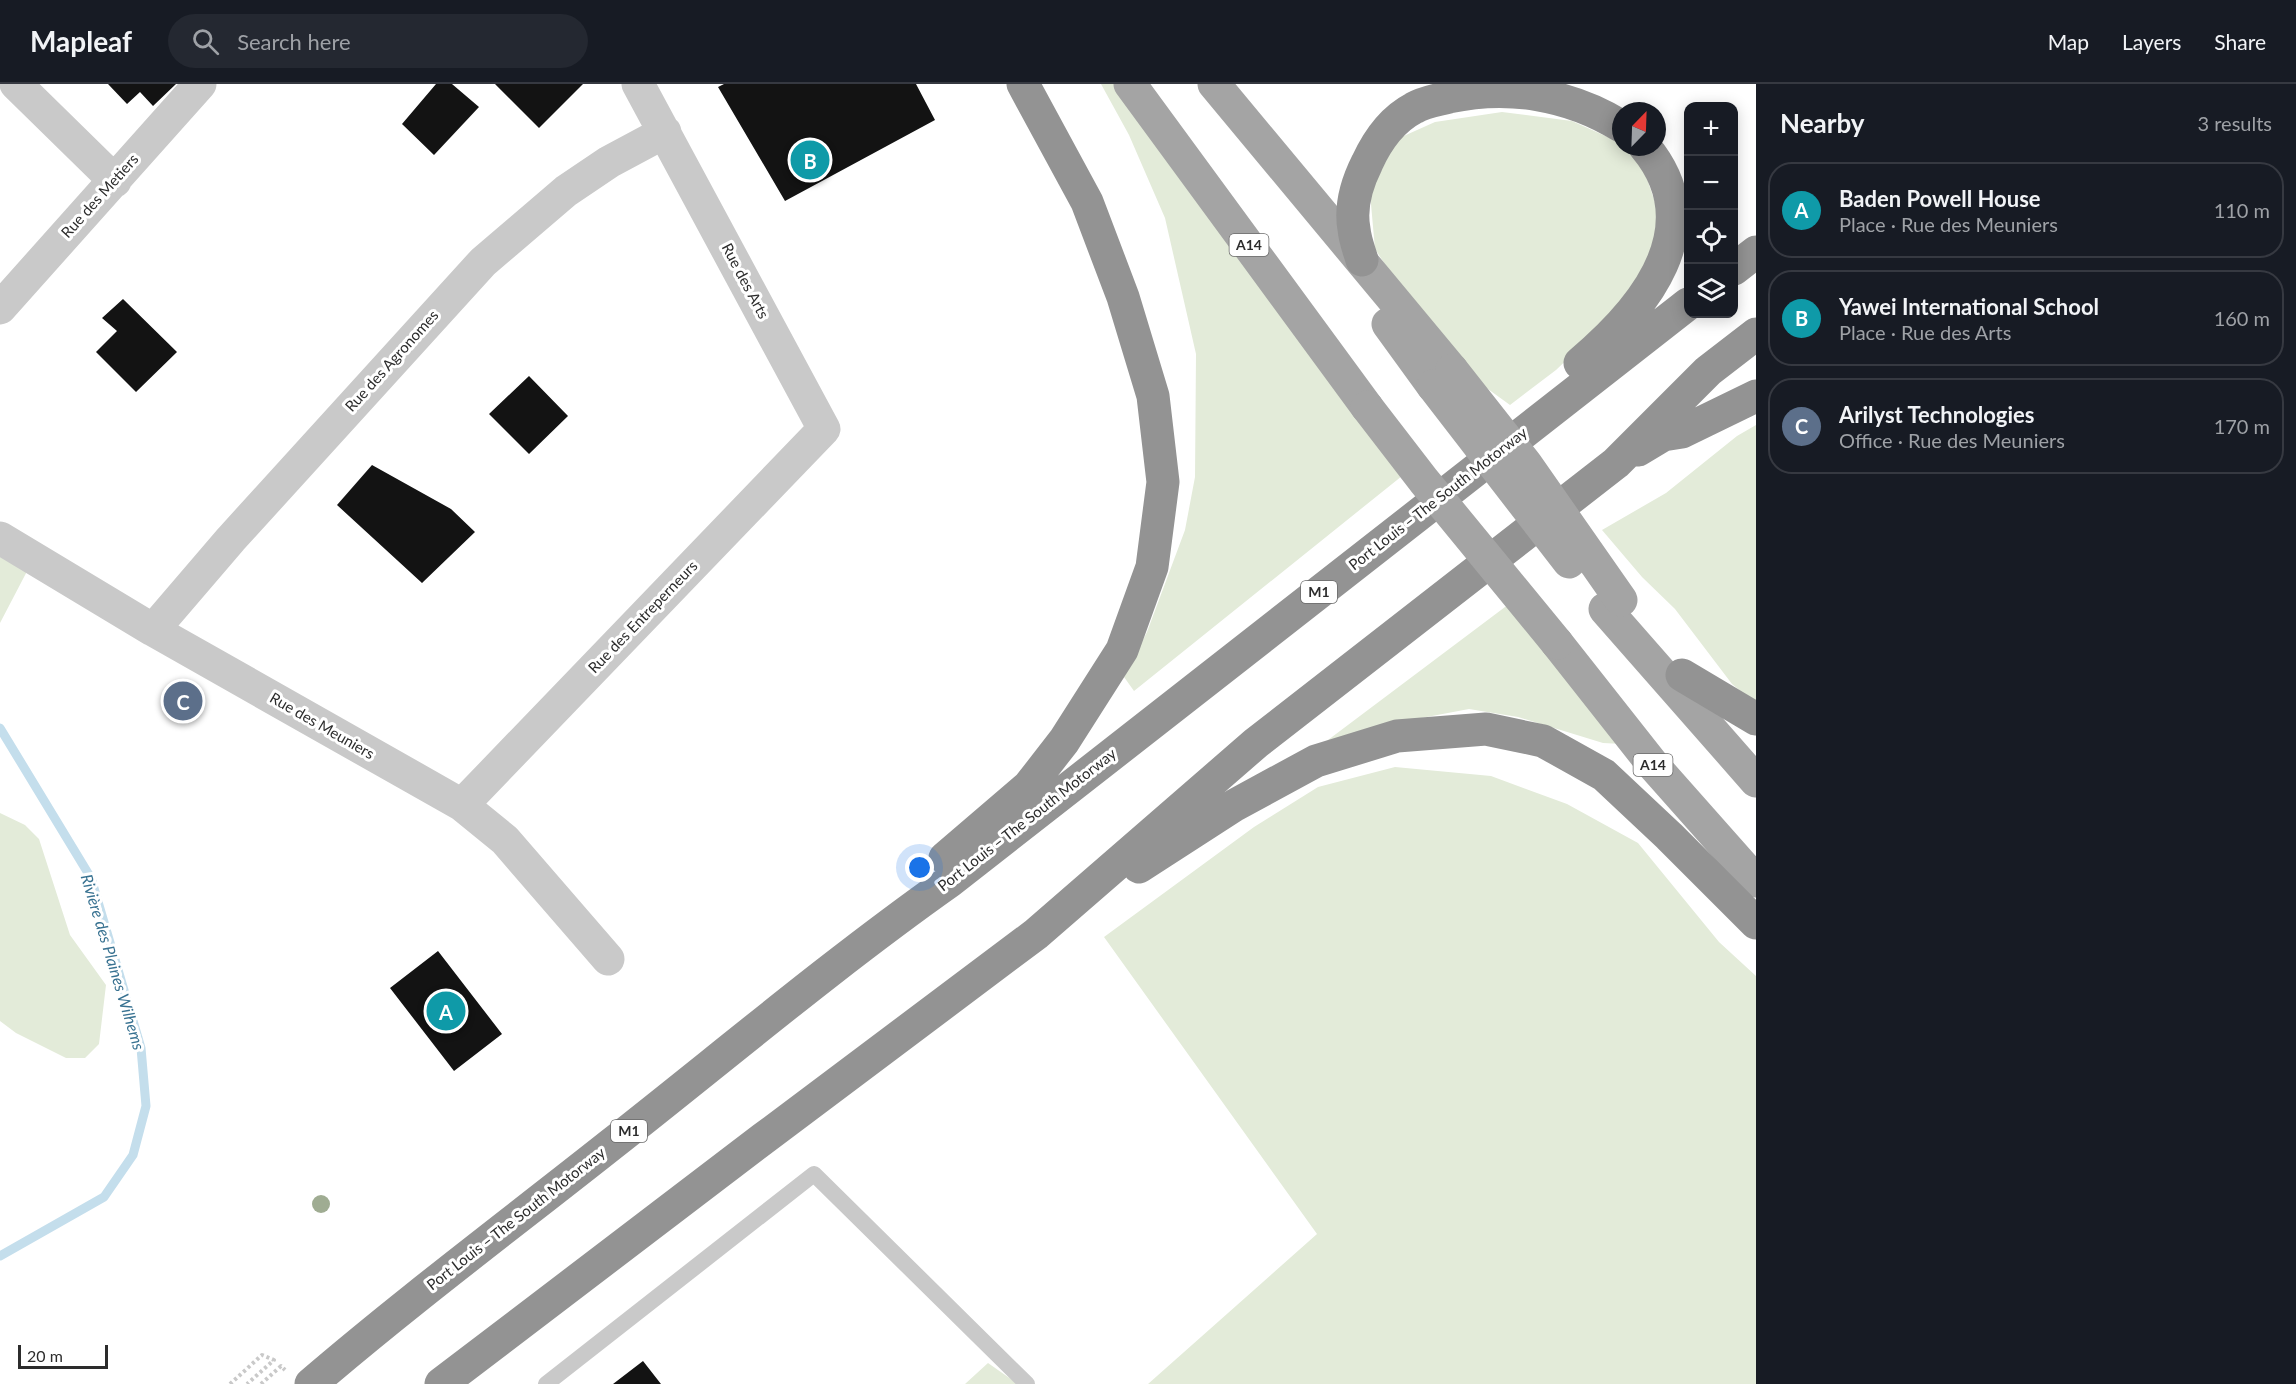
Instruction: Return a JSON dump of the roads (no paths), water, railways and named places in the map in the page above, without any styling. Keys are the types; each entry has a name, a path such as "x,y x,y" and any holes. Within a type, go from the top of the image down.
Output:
{"highway":[{"path":"870,938 917,882 1029,786 1064,741 1122,650 1152,567 1163,482 1154,396 1123,297 1087,202 1023,84"},
{"path":"1362,261 1353,228 1354,200 1361,175 1383,135 1414,108 1472,91 1513,91 1547,94 1599,112 1612,120"},
{"path":"1167,712 1220,654 1404,515 1604,343 1634,311 1665,262 1672,229 1673,205 1667,180 1651,156"},
{"path":"1738,266 1756,252"},
{"name":"Port Louis – The South Motorway","path":"311,1384 386,1320 612,1144 870,938 950,881 1684,308"},
{"path":"1036,934 1256,743 1616,463 1708,371 1756,334"},
{"path":"1616,463 1664,435 1682,432 1756,396"},
{"path":"1682,675 1751,744"},
{"path":"441,1384 1036,934 1235,805 1316,761 1397,736 1486,729 1543,741 1604,775 1756,923"}],"main road":[{"name":"A14","path":"1130,84 1367,408 1424,481 1654,766 1756,881"},
{"path":"1219,90 1362,261 1442,378"},
{"path":"1219,90 1442,378 1526,464 1613,605 1756,781"},
{"path":"1613,605 1682,675"}],"street":[{"path":"16,84 115,181"},
{"name":"Rue des Metiers","path":"0,308 201,84"},
{"name":"Rue des Arts","path":"638,84 824,429"},
{"name":"Rue des Agronomes","path":"153,630 231,539 483,262 566,191 609,162 665,132"},
{"name":"Rue des Entreperneurs","path":"462,805 824,429"},
{"name":"Rue des Meuniers","path":"0,538 153,630 462,805 505,840 608,958"}],"lane":[{"path":"546,1384 814,1174 1027,1384"}],"waterway":[{"name":"Rivière des Plaines Wilhems","path":"0,728 91,878 141,1048 146,1106 133,1155 104,1197 0,1256"}],"place":[{"name":"Yawei International School","path":"810,160"},
{"name":"Arilyst Technologies","path":"183,701"},
{"name":"Baden Powell House","path":"446,1011"}]}
